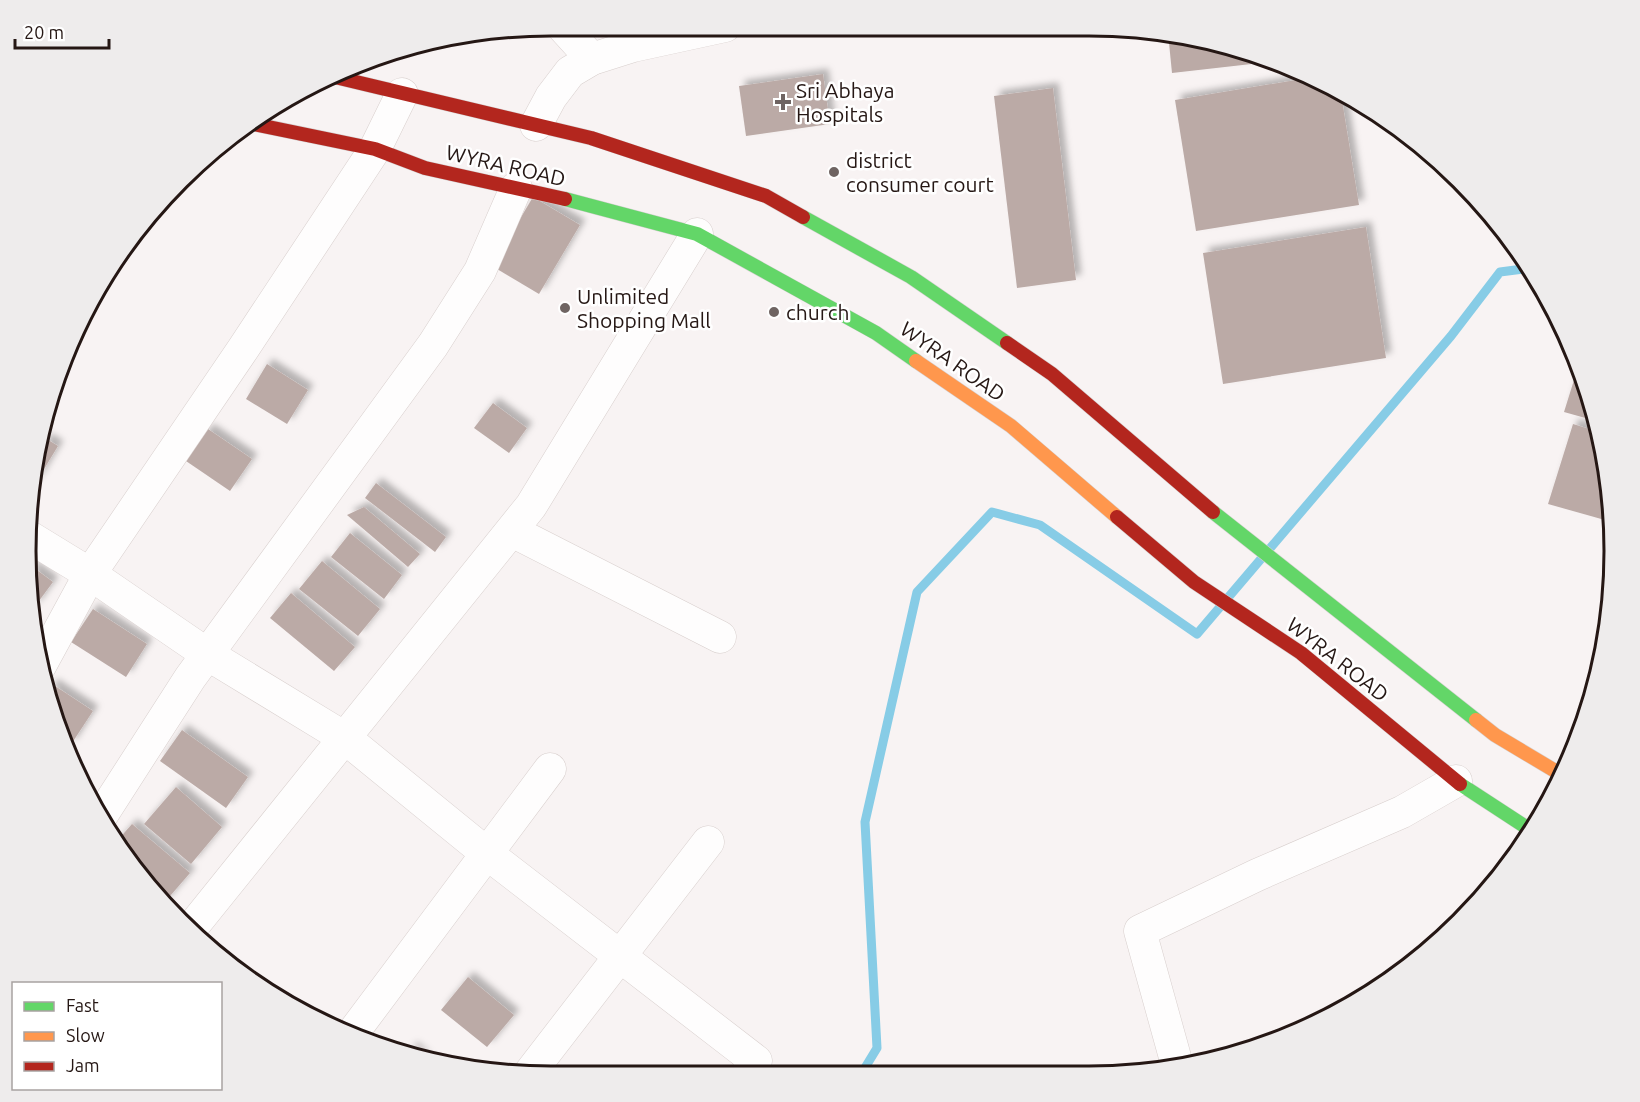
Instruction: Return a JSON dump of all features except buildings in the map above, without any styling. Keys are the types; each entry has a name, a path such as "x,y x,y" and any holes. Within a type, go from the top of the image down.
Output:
{"main road":[{"name":"WYRA ROAD","path":"344,79 591,138 766,196 911,277 1052,374 1235,530 1495,735 1555,771"},
{"name":"WYRA ROAD","path":"261,126 375,150 425,168 516,188 697,234 876,333 1011,426 1194,582 1301,653 1456,781 1524,826"}],"street":[{"path":"571,36 592,59"},
{"path":"536,125 551,97 570,72 592,59 633,46 678,36"},
{"path":"47,654 90,574 375,150 402,94"},
{"path":"105,808 207,654 433,345 480,271 516,188"},
{"path":"196,923 531,506 697,234"},
{"path":"512,531 720,637"},
{"path":"36,541 90,574 207,654 345,738 485,852 756,1061 753,1066"},
{"path":"356,1028 485,852 550,769"},
{"path":"1175,1058 1140,931 1257,875 1402,812 1456,781"},
{"path":"536,1066 708,842"}],"waterway":[{"path":"866,1066 877,1048 865,822 917,592 992,512 1040,525 1197,634 1451,336 1500,272 1520,269"}],"traffic: fast":[{"path":"565,199 697,234 876,333 916,361"},
{"path":"803,217 911,277 1007,343"},
{"path":"1213,512 1476,720"},
{"path":"1460,784 1524,826"}],"traffic: slow":[{"path":"916,361 1011,426 1117,517"},
{"path":"1476,720 1495,735 1555,771"}],"traffic: jam":[{"path":"345,79 591,138 766,196 803,217"},
{"path":"261,126 375,149 425,168 565,199"},
{"path":"1007,343 1052,374 1213,512"},
{"path":"1117,517 1194,582 1301,653 1460,784"}],"place":[{"name":"Sri Abhaya Hospitals","path":"783,102"},
{"name":"district consumer court","path":"834,172"},
{"name":"Unlimited Shopping Mall","path":"565,308"},
{"name":"church","path":"774,312"}]}
